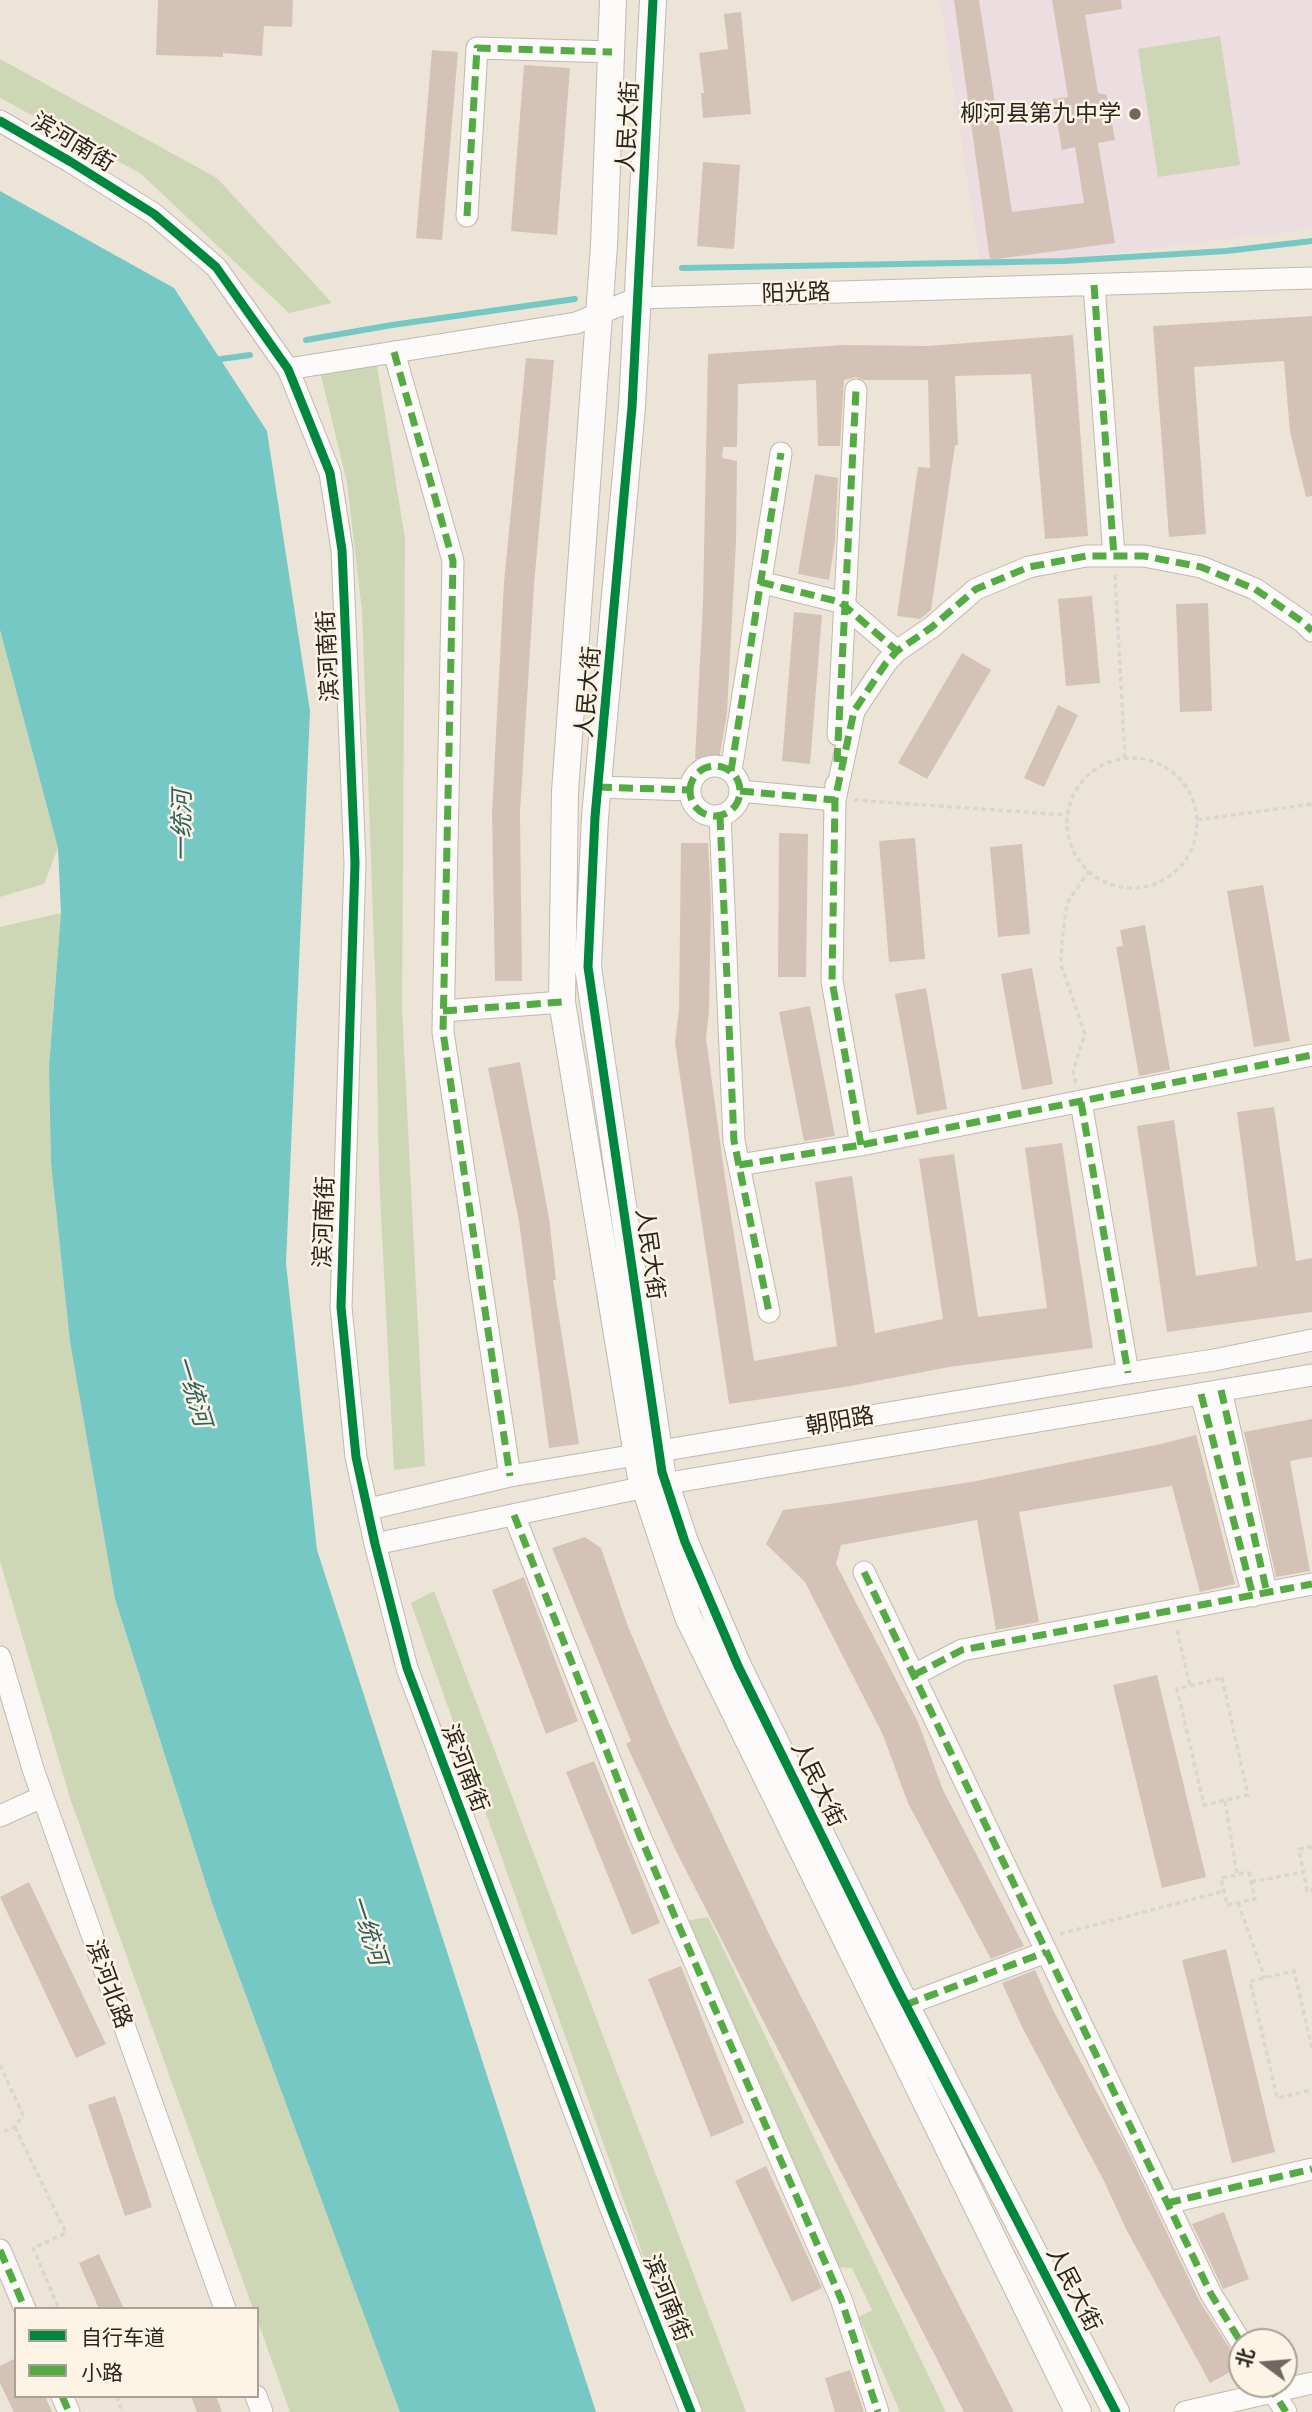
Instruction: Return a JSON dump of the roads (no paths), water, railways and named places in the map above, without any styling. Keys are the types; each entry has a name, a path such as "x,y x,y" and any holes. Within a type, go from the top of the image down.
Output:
{"street":[{"name":"人民大街","path":"613,0 600,314 565,792 562,1002 648,1453 688,1617 1078,2412"},
{"name":"人民大街","path":"648,1453 588,967 598,787 631,421 653,0"},
{"path":"467,216 477,48 612,51"},
{"name":"滨河南街","path":"0,121 154,214 216,267 288,369 330,473 342,550 355,863 341,1307 356,1457 407,1668 606,2196 691,2412"},
{"name":"阳光路","path":"288,369 576,323 638,298 1312,278"},
{"path":"1094,285 1114,556"},
{"path":"394,352 453,561 443,1012 445,1046 510,1476"},
{"path":"856,390 845,606 845,719 835,800 832,981 861,1145"},
{"path":"731,771 780,453"},
{"path":"845,719 854,711 897,651 932,627 976,589 1029,567 1086,556 1144,556 1201,567 1255,589 1312,631"},
{"path":"760,582 840,602 897,651"},
{"path":"709,766 720,766 731,771 738,780 740,791 737,802 730,811 720,816 709,816 699,810 692,802 689,790 692,779 699,771 709,766"},
{"path":"598,787 689,790"},
{"path":"740,791 835,800"},
{"path":"720,816 734,1141 769,1312"},
{"path":"443,1012 562,1002"},
{"path":"739,1165 861,1145 1312,1055"},
{"path":"1081,1102 1128,1373"},
{"name":"朝阳路","path":"369,1509 510,1476 1214,1360 1312,1340"},
{"path":"375,1544 655,1485 1312,1375"},
{"path":"1211,1392 1260,1594"},
{"name":"人民大街","path":"655,1485 685,1542 738,1665 905,2005 1116,2412"},
{"path":"514,1515 639,1834 841,2299 878,2412"},
{"path":"864,1572 1211,2294 1233,2328"},
{"path":"914,1675 962,1650 1312,1584"},
{"name":"滨河北路","path":"0,1657 42,1797 224,2307"},
{"path":"0,1816 42,1797"},
{"path":"905,2005 1043,1946"},
{"path":"1167,2203 1312,2169"},
{"path":"0,2250 24,2307"},
{"path":"1185,2412 1235,2398"}],"water":[{"name":"一统河","path":"0,191 174,288 267,431 310,711 286,1263 317,1550 596,2412 400,2412 213,1906 115,1599 70,1342 51,1163 49,1066 61,913 58,848 0,630"}],"waterway":[{"path":"682,268 1064,261 1226,251 1312,241"},
{"path":"306,340 575,299"},
{"path":"214,360 250,355"}],"place":[{"name":"柳河县第九中学","path":"1135,114"}]}
